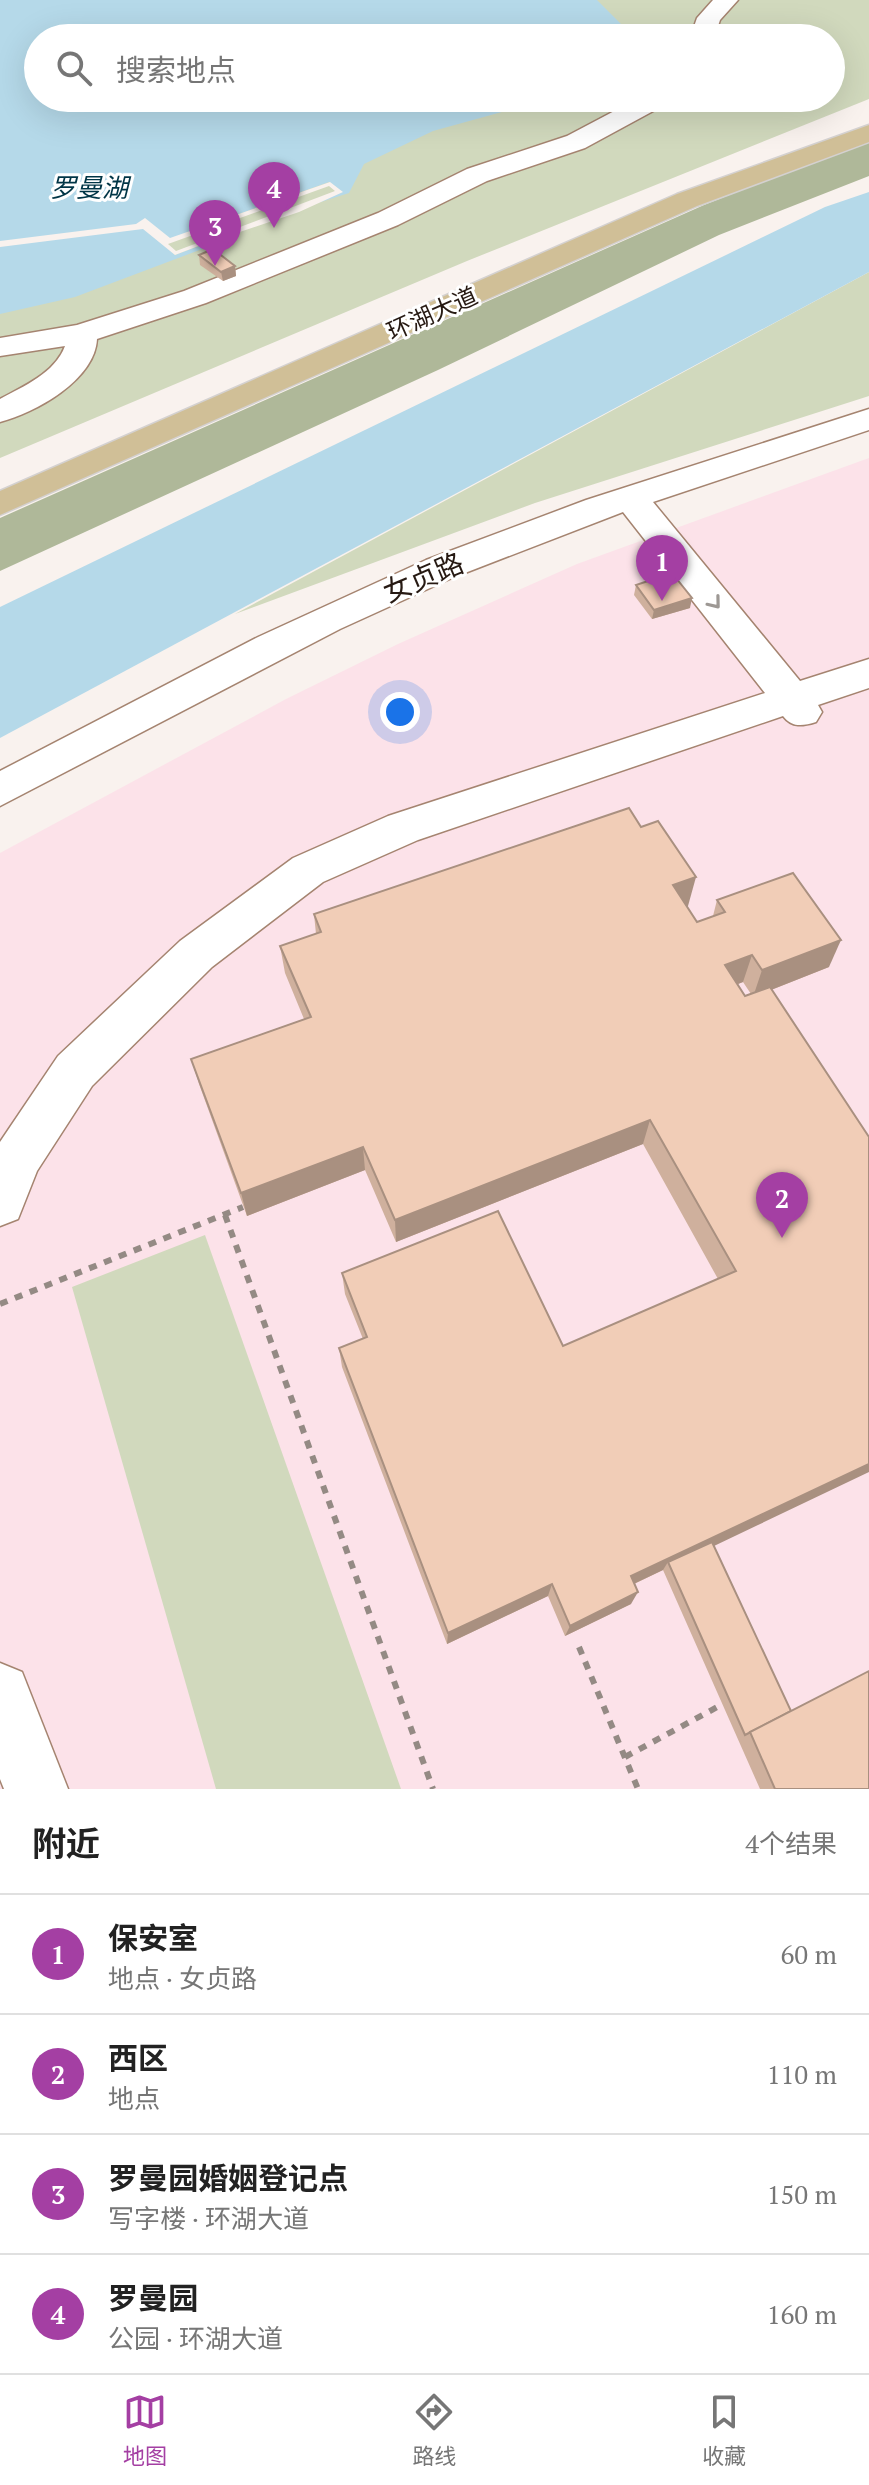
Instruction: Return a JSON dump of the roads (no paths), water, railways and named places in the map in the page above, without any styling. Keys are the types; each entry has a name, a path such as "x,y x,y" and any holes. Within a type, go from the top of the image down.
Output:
{"main road":[{"name":"环湖大道","path":"0,504 687,200 869,133"}],"street":[{"path":"707,24 726,0"},
{"path":"0,347 82,334 195,297 388,219 477,175 576,142 633,112"},
{"path":"0,412 74,364 84,345 82,334"},
{"name":"女贞路","path":"0,790 313,625 439,569 631,498 862,430"},
{"path":"631,498 796,705"},
{"path":"0,1202 17,1159 45,1112 75,1071 196,954 308,870 403,828 796,705 869,673"},
{"path":"0,1694 36,1789"}],"water":[{"name":"罗曼湖","path":"0,0 597,0 621,24 24,24 24,112 502,112 433,131 364,164 349,193 302,208 342,192 329,182 161,242 175,255 223,237 226,240 75,297 0,314"},
{"path":"869,192 869,272 0,738 0,607 825,207"}],"place":[{"name":"罗曼园","path":"274,228"},
{"name":"罗曼园婚姻登记点","path":"215,266"},
{"name":"保安室","path":"662,601"},
{"name":"西区","path":"782,1238"}]}
